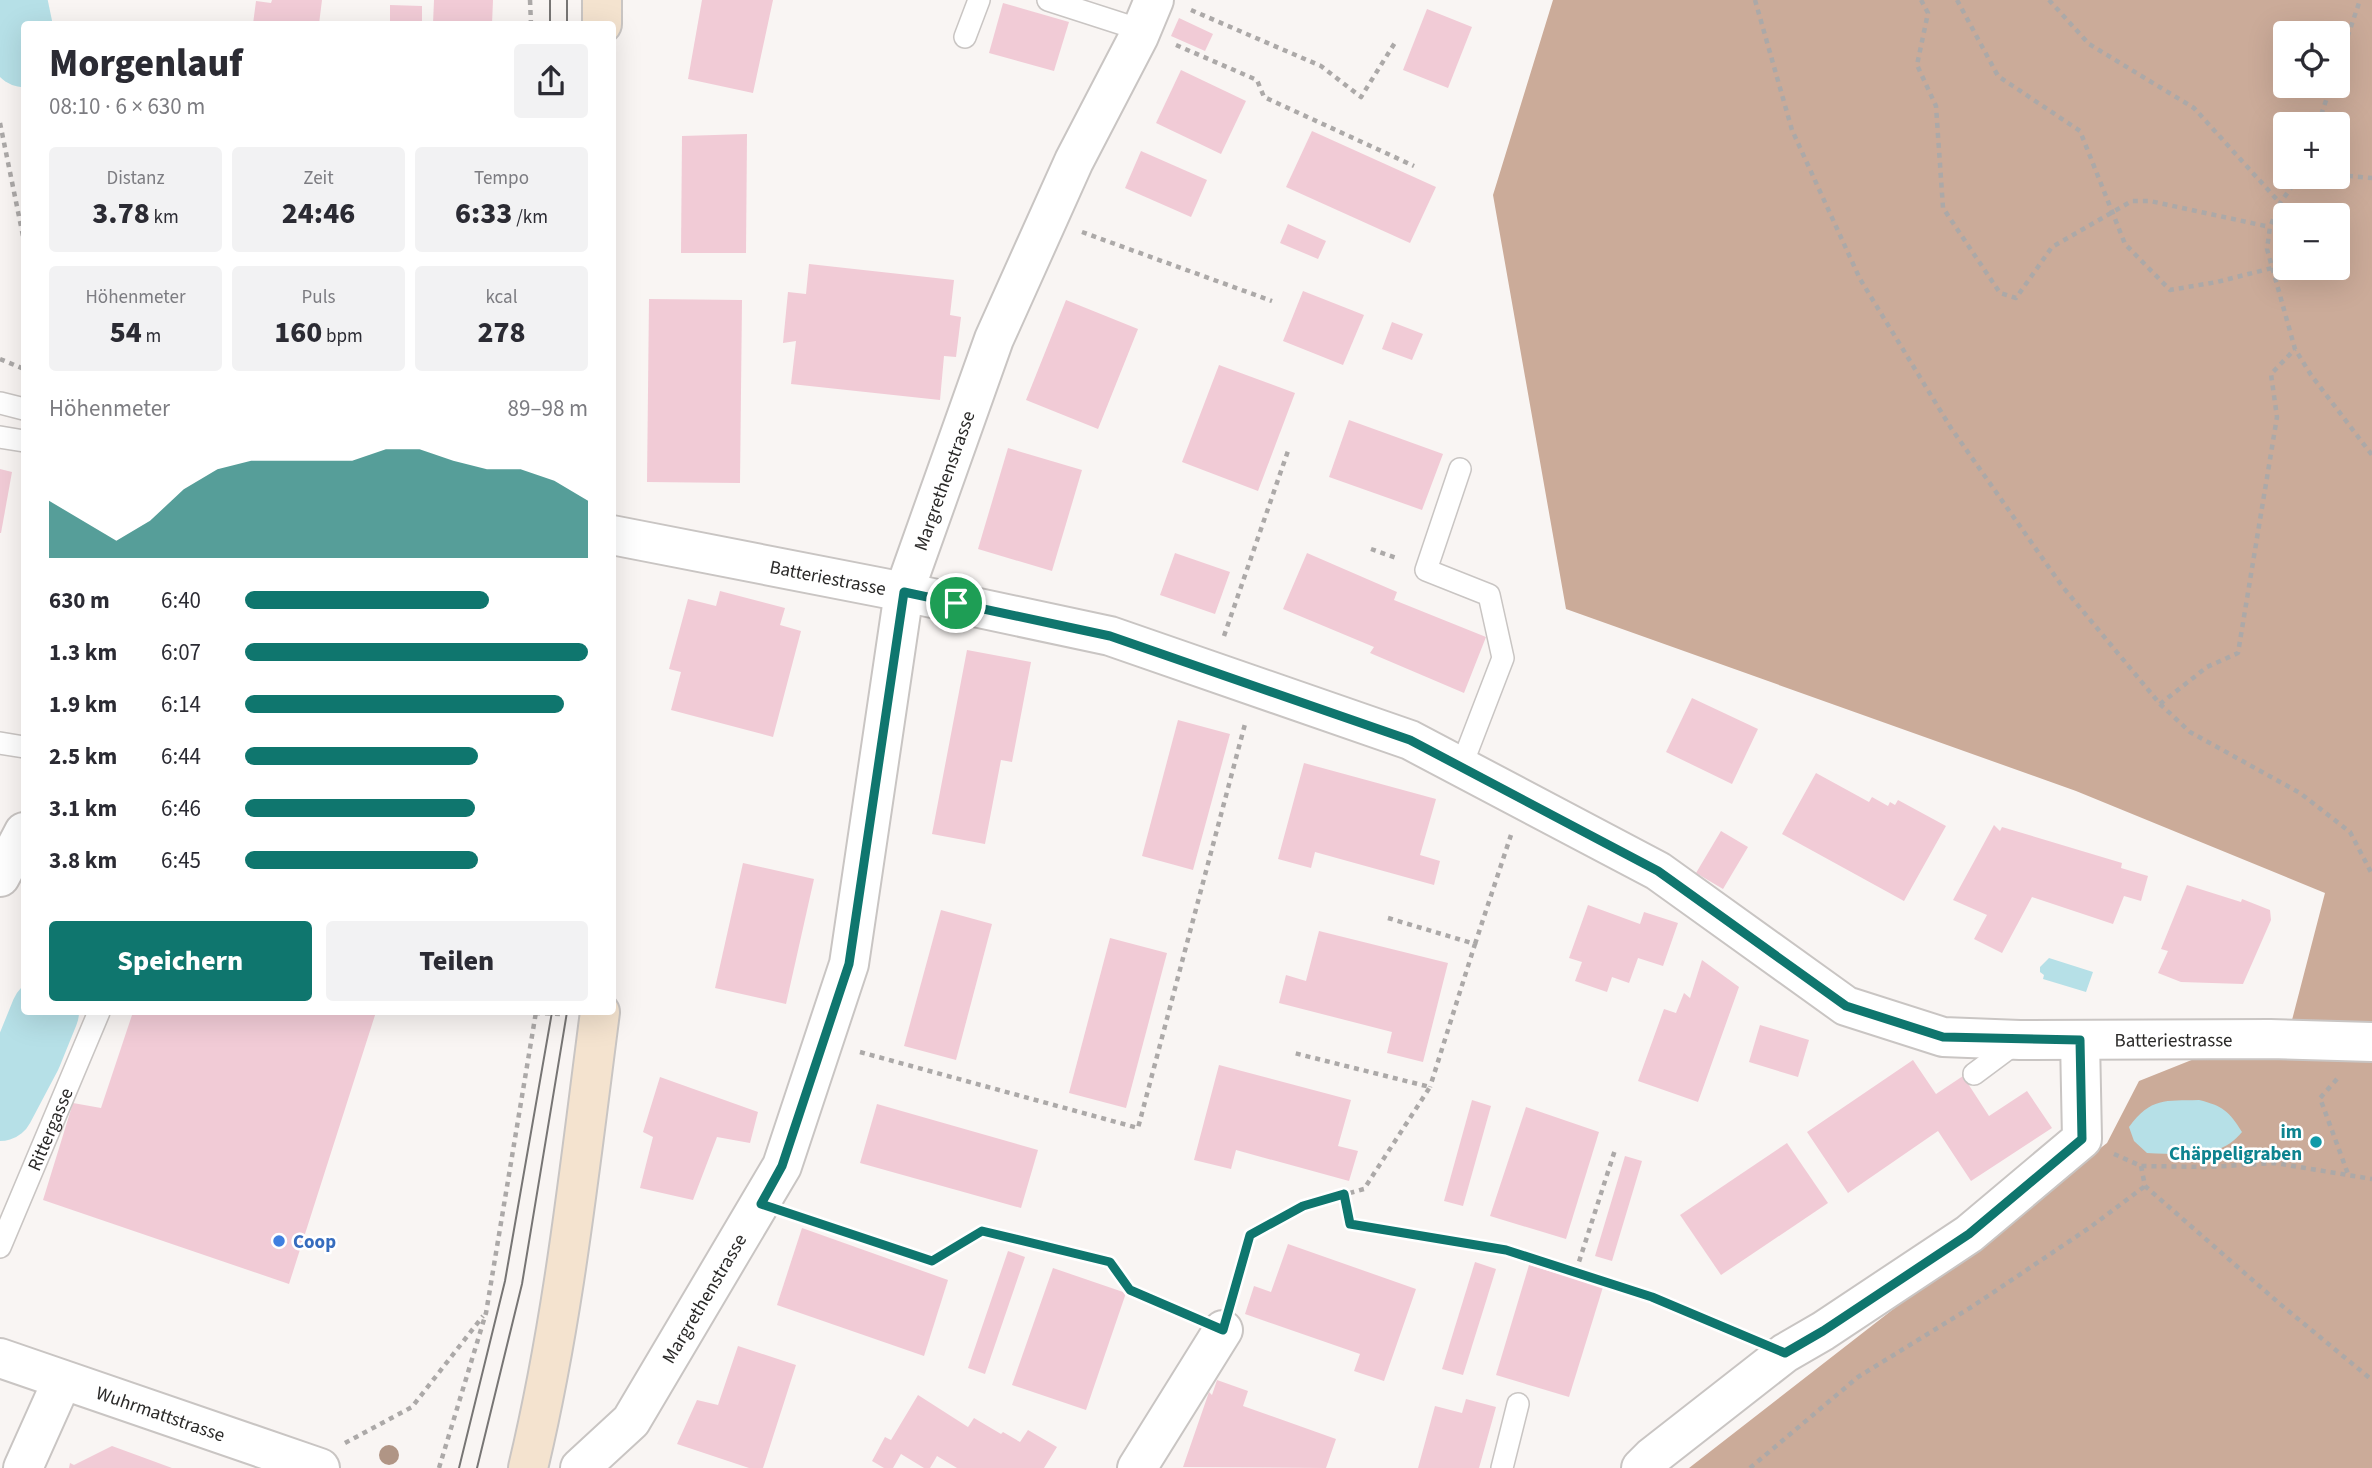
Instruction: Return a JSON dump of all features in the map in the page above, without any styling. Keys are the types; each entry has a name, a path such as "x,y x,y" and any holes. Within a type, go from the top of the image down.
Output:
{"main road":[{"path":"602,0 602,21"},
{"path":"528,1468 545,1396 600,1015"}],"street":[{"name":"Margrethenstrasse","path":"580,1468 631,1421 782,1166 849,964 904,592 994,339 1074,161 1154,18"},
{"name":"Batteriestrasse","path":"616,536 904,592 1110,636 1410,740 1658,871 1846,1006 1943,1037 2020,1040 2270,1039 2372,1042"},
{"path":"0,877 21,838"},
{"path":"1641,1468 1785,1353 1823,1331 1969,1234 2082,1139 2080,1040"},
{"path":"1137,1468 1223,1330"},
{"name":"Wuhrmattstrasse","path":"0,1358 313,1466"},
{"path":"23,1468 62,1381"}],"lane":[{"path":"965,37 979,0"},
{"path":"1048,0 1154,18"},
{"path":"0,403 21,408"},
{"path":"0,437 21,440"},
{"path":"1460,469 1426,570 1489,595 1503,658 1461,767"},
{"path":"0,743 21,746"},
{"name":"Rittergasse","path":"0,1247 98,1015"},
{"path":"1973,1074 2020,1040"},
{"path":"1502,1468 1518,1404"}],"path":[{"path":"530,0 531,21"},
{"path":"1755,0 1792,131 1860,279 1951,428 2062,586 2160,704 2190,732 2300,793 2350,832 2372,874"},
{"path":"1921,0 1928,13 1917,65 1936,106 1943,208 2000,293 2016,298 2052,247 2132,201 2150,201 2270,227"},
{"path":"1957,0 1998,76 2080,131 2125,244 2170,290 2272,268"},
{"path":"2049,0 2089,44 2194,108 2280,203 2290,189"},
{"path":"2350,30 2360,0"},
{"path":"1154,18 1321,66 1361,97 1396,41"},
{"path":"1154,18 1257,80 1264,97 1414,166"},
{"path":"0,122 21,226"},
{"path":"2350,176 2372,178"},
{"path":"1048,219 1272,301"},
{"path":"2273,220 2267,249 2295,349 2311,375 2372,455"},
{"path":"2160,704 2207,667 2238,653 2277,416 2272,373 2295,349"},
{"path":"0,359 21,368"},
{"path":"1212,672 1289,448"},
{"path":"825,1042 1138,1128 1255,686"},
{"path":"761,1204 932,1261 982,1231 1110,1262 1130,1290 1223,1330 1250,1235 1303,1206 1364,1189 1430,1087 1522,800"},
{"path":"1388,918 1475,944"},
{"path":"439,1468 485,1313 535,1015"},
{"path":"1294,1053 1430,1087"},
{"path":"2343,1072 2319,1098 2348,1175"},
{"path":"2082,1139 2141,1166 2209,1167 2275,1163 2372,1179"},
{"path":"1576,1271 1615,1150"},
{"path":"2141,1166 2145,1186 2372,1380"},
{"path":"1750,1468 1858,1377 1973,1307 2089,1228 2145,1186"},
{"path":"1344,1194 1350,1224 1506,1250 1652,1297 1785,1353"},
{"path":"313,1466 412,1407 485,1313"}],"shaded area":[{"path":"1553,0 2372,0 2372,1468 1689,1468 2107,1143 2139,1081 2292,1020 2325,893 2076,791 1566,609 1493,195"}],"water":[{"path":"2049,958 2093,972 2086,992 2043,979 2040,967"},
{"path":"2199,1100 2225,1110 2242,1132 2222,1148 2199,1154 2147,1153 2134,1141 2129,1127 2144,1110 2168,1101"}],"building":[{"path":"272,0 322,0 319,21 253,21 256,1 271,3"},
{"path":"434,0 493,0 492,21 433,21"},
{"path":"702,0 773,0 753,93 688,79"},
{"path":"1003,3 1069,22 1054,71 989,53"},
{"path":"390,5 422,6 422,21 390,21"},
{"path":"1427,9 1472,27 1448,88 1403,70"},
{"path":"1179,18 1213,34 1205,51 1171,36"},
{"path":"1181,70 1246,101 1221,154 1156,123"},
{"path":"1312,131 1436,187 1410,243 1286,187"},
{"path":"747,134 746,253 681,253 682,136"},
{"path":"1141,151 1207,180 1191,217 1125,188"},
{"path":"1288,224 1326,241 1318,259 1280,243"},
{"path":"809,264 954,280 950,315 961,317 956,357 944,356 940,400 791,384 796,341 783,343 788,292 806,294"},
{"path":"1303,291 1364,315 1343,365 1283,341"},
{"path":"649,299 742,300 740,483 647,482"},
{"path":"1066,300 1138,329 1098,429 1026,400"},
{"path":"1392,322 1423,334 1412,360 1382,349"},
{"path":"1219,365 1295,393 1258,491 1182,462"},
{"path":"1349,420 1443,454 1422,510 1329,477"},
{"path":"1008,448 1082,470 1052,571 978,549"},
{"path":"0,469 12,472 1,533 0,533"},
{"path":"1175,553 1230,572 1215,614 1160,595"},
{"path":"1307,553 1397,592 1394,600 1486,637 1464,693 1370,653 1374,647 1283,609"},
{"path":"720,591 785,608 780,625 801,631 773,737 671,710 681,672 669,669 688,599 716,606"},
{"path":"967,650 1031,662 1012,762 1001,760 985,844 932,834"},
{"path":"1692,698 1758,729 1732,784 1666,752"},
{"path":"1178,720 1230,734 1193,870 1142,856"},
{"path":"1304,763 1436,799 1420,855 1440,861 1434,885 1315,852 1311,868 1278,859"},
{"path":"1816,773 1869,802 1872,797 1888,806 1890,802 1895,805 1898,800 1946,826 1904,901 1782,834"},
{"path":"1994,825 2000,831 2002,827 2122,863 2121,868 2148,876 2141,901 2124,896 2113,924 2032,897 2002,953 1974,939 1987,915 1953,900"},
{"path":"1721,831 1748,847 1723,889 1696,873"},
{"path":"743,863 814,879 786,1004 715,988"},
{"path":"2187,885 2241,902 2242,899 2270,910 2271,920 2243,984 2181,982 2158,973 2168,951 2161,949"},
{"path":"1588,905 1640,924 1644,912 1678,923 1663,966 1638,958 1629,983 1612,977 1607,992 1575,981 1582,962 1569,958"},
{"path":"941,910 992,924 956,1060 904,1046"},
{"path":"1319,931 1448,963 1423,1062 1387,1053 1392,1032 1279,1003 1286,975 1306,981"},
{"path":"1110,938 1167,953 1126,1108 1069,1093"},
{"path":"1702,960 1739,987 1698,1102 1638,1081 1664,1009 1676,1013 1684,993 1690,998"},
{"path":"132,1015 375,1015 289,1284 43,1200 73,1103 101,1108"},
{"path":"1760,1025 1809,1040 1798,1077 1749,1062"},
{"path":"1913,1060 1936,1094 1963,1076 1989,1116 2027,1091 2052,1128 1971,1181 1938,1131 1848,1193 1807,1132"},
{"path":"1219,1065 1351,1100 1338,1146 1358,1151 1349,1181 1236,1150 1231,1169 1194,1160"},
{"path":"660,1077 758,1112 750,1143 717,1137 693,1200 640,1188 653,1137 643,1132"},
{"path":"1472,1100 1491,1106 1463,1206 1444,1201"},
{"path":"877,1104 1038,1150 1021,1208 860,1163"},
{"path":"1526,1107 1599,1132 1566,1239 1490,1216"},
{"path":"1787,1143 1828,1203 1721,1275 1680,1215"},
{"path":"1625,1156 1642,1161 1612,1261 1595,1256"},
{"path":"802,1228 948,1280 924,1356 777,1305"},
{"path":"1288,1244 1416,1289 1384,1381 1354,1371 1360,1354 1245,1314 1254,1286 1271,1292"},
{"path":"1008,1251 1025,1257 985,1374 968,1368"},
{"path":"1475,1262 1496,1269 1463,1375 1442,1369"},
{"path":"1529,1265 1603,1287 1569,1397 1496,1375"},
{"path":"1053,1268 1126,1293 1086,1410 1012,1385"},
{"path":"738,1346 796,1365 763,1468 749,1468 677,1444 697,1400 718,1405"},
{"path":"1217,1380 1248,1391 1243,1406 1336,1439 1326,1468 1183,1467 1209,1392 1212,1395"},
{"path":"918,1395 968,1427 974,1418 1020,1442 1028,1430 1057,1447 1044,1468 957,1468 937,1456 930,1468 924,1468 901,1454 893,1468 884,1468 872,1461 885,1437 891,1440"},
{"path":"1466,1399 1496,1407 1479,1468 1418,1468 1435,1406 1462,1413"},
{"path":"112,1446 172,1468 69,1468 70,1463 74,1465"}],"waterway":[{"path":"13,0 21,39"},
{"path":"0,1107 28,1054 44,1015"}],"tram line":[{"path":"550,0 550,21"},
{"path":"567,0 567,21"},
{"path":"459,1468 505,1281 551,1015"},
{"path":"477,1468 522,1284 567,1015"}],"place":[{"name":"im Chäppeligraben","path":"2316,1142"},
{"name":"Coop","path":"279,1241"}],"route":[{"path":"904,592 956,603 1110,636 1410,740 1658,871 1846,1006 1943,1037 2080,1040 2082,1139 1969,1234 1823,1331 1785,1353 1607,1280 1506,1250 1350,1224 1344,1194 1303,1206 1250,1235 1223,1330 1130,1290 1110,1262 982,1231 932,1261 761,1204 782,1166 849,964 904,592"}]}
